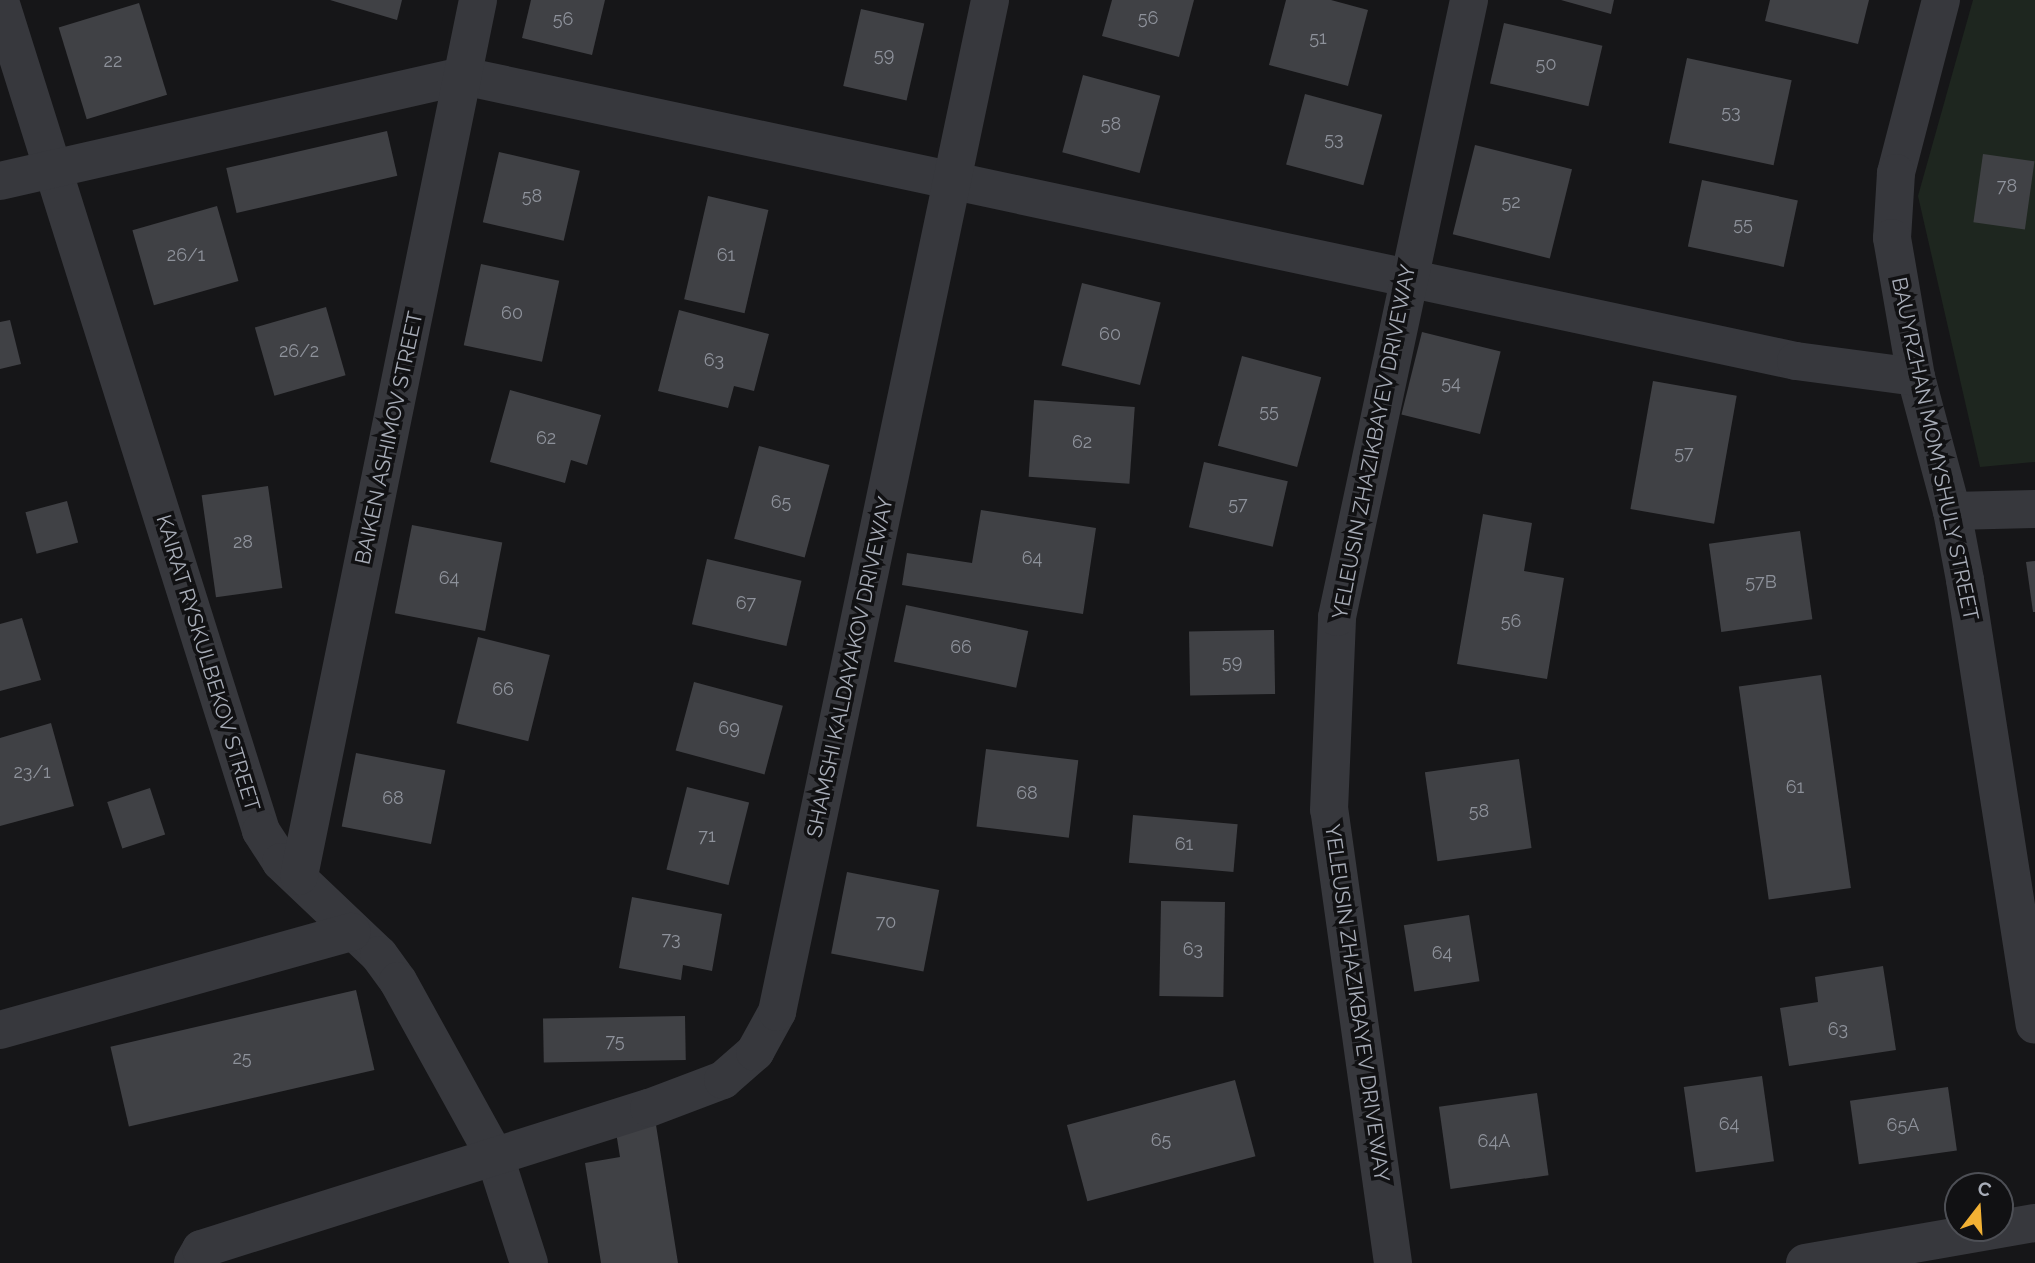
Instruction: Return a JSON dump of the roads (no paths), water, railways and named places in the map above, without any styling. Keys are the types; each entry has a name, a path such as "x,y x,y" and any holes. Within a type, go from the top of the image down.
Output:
{"street":[{"name":"BAIKEN ASHIMOV STREET","path":"299,876 478,0"},
{"name":"SHAMSHI KALDAYAKOV DRIVEWAY","path":"193,1263 201,1248 495,1157 723,1080 755,1052 777,1012 990,0"},
{"name":"YELEUSIN ZHAZIKBAYEV DRIVEWAY","path":"1393,1263 1329,810 1337,617 1407,276 1469,0"},
{"name":"BAUYRZHAN MOMYSHULY STREET","path":"1941,0 1896,173 1892,238 1916,377 1952,511 2035,1025"},
{"name":"KAIRAT RYSKULBEKOV STREET","path":"0,1 261,831 281,862 299,876 352,932 379,955 398,981 495,1157 529,1263"},
{"path":"0,181 53,166 463,76 952,183 1407,276 1796,361 1916,377"},
{"path":"1952,511 2035,509"},
{"path":"0,1030 352,932"},
{"path":"1805,1263 2035,1223"}]}
